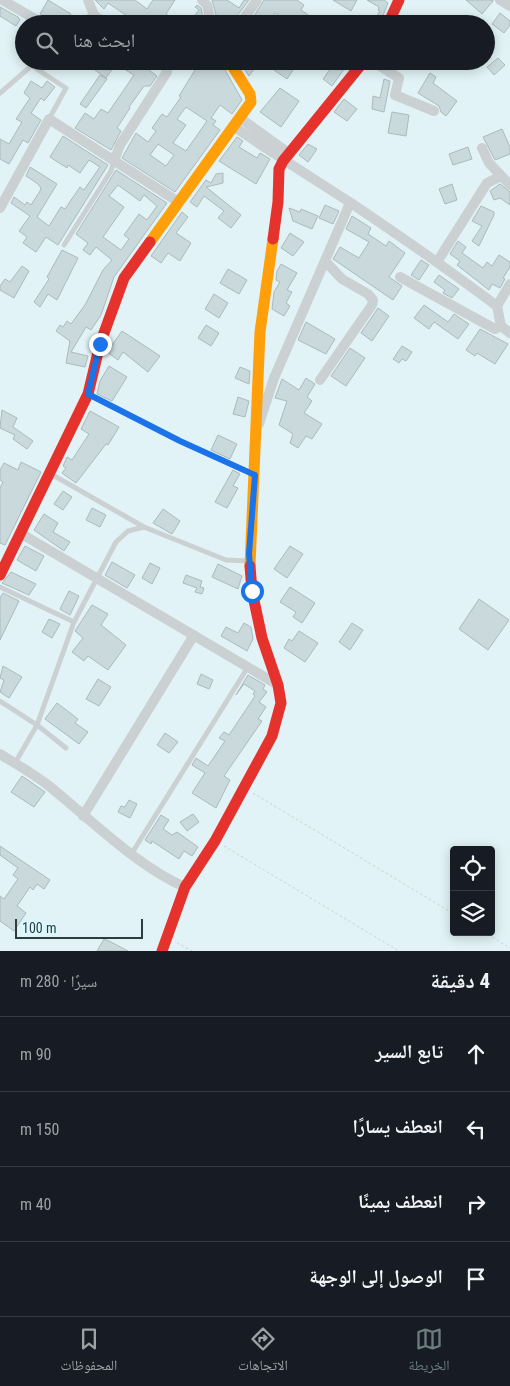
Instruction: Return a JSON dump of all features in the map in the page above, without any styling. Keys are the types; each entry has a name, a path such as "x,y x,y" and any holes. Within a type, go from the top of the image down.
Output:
{"street":[{"path":"2,0 28,15"},
{"path":"88,0 94,15"},
{"path":"202,0 206,5 208,15"},
{"path":"246,15 257,0"},
{"path":"392,15 399,0"},
{"path":"500,0 510,6"},
{"path":"114,161 120,145 167,72 166,70"},
{"path":"0,575 88,394 100,344 124,278 177,201 251,102 250,94 235,70"},
{"path":"162,951 185,887 215,841 272,736 281,703 278,685 262,638 252,591 249,562 255,475 260,332 278,202 279,169 357,70"},
{"path":"387,70 400,78 395,94 434,111"},
{"path":"0,208 49,119 177,201"},
{"path":"236,122 497,306"},
{"path":"482,148 489,163 510,185"},
{"path":"437,262 487,184 501,176"},
{"path":"256,429 262,420 274,378 350,203"},
{"path":"320,380 372,305 373,300 368,294 342,279 325,261"},
{"path":"400,277 495,330 501,326"},
{"path":"510,284 497,306 501,326 510,333"},
{"path":"20,534 97,577 278,685"},
{"path":"83,816 194,636"},
{"path":"0,754 48,785 83,816 132,854 172,881 185,887"}],"lane":[{"path":"0,93 27,70"},
{"path":"38,70 66,88 49,119"},
{"path":"64,246 111,171 114,161"},
{"path":"88,394 180,441 255,475"},
{"path":"49,473 144,527 226,560 249,562"},
{"path":"14,763 37,725 74,622 116,542 128,531 144,527"},
{"path":"0,587 74,622"},
{"path":"132,854 248,668"},
{"path":"0,702 37,725 66,748"}],"path":[{"path":"244,788 450,912"},
{"path":"215,841 399,951"},
{"path":"490,936 510,949"},
{"path":"168,937 192,951"}],"building":[{"path":"48,0 71,14 42,15 40,14"},
{"path":"95,0 135,0 147,9 153,0 175,0 166,14 167,15 126,15 108,3 104,9"},
{"path":"212,0 227,0 239,8 244,0 249,0 238,15 216,15"},
{"path":"264,0 297,0 304,5 301,10 308,15 278,15 275,13 274,15 255,15"},
{"path":"333,0 357,0 351,11"},
{"path":"367,0 384,0 388,3 383,15 377,15 380,11 378,10 379,7"},
{"path":"466,0 493,0 493,1 482,14"},
{"path":"197,5 201,8 202,15 195,15 199,10 195,7"},
{"path":"0,7 15,15 15,25 0,16"},
{"path":"500,13 510,21 510,25 504,33 495,26 495,20"},
{"path":"498,58 505,65 494,75 490,70 495,70 495,60"},
{"path":"95,70 112,70 106,78"},
{"path":"126,70 149,70 157,76 150,86 144,86 129,107 117,128 121,131 111,150 75,128 85,113 94,119 101,109 108,113 134,75"},
{"path":"195,70 225,70 242,100 232,114 220,105 211,118 216,121 213,125 220,130 175,192 122,158 136,133 148,142 156,131 152,128 162,114 167,117 181,97 179,96","holes":["186,107 207,121 186,151 173,143 186,125 177,119","158,144 174,155 166,166 150,155"]},
{"path":"245,70 253,70 249,76"},
{"path":"274,70 293,70 287,79"},
{"path":"330,70 343,70 332,86 323,79"},
{"path":"430,73 436,77 433,83 457,101 446,116 441,112 439,106 418,93"},
{"path":"100,75 107,79 86,108 80,104"},
{"path":"384,79 390,81 384,112 372,109 373,96 380,98"},
{"path":"31,81 42,88 47,81 55,87 44,101 41,98 31,113 41,120 28,143 23,140 9,164 0,159 0,139 9,144 22,122 16,119 30,98 24,93"},
{"path":"280,88 299,101 281,127 260,112"},
{"path":"344,99 357,109 347,121 334,112"},
{"path":"392,112 409,115 406,136 388,133"},
{"path":"502,129 510,147 510,154 495,160 483,137"},
{"path":"63,136 108,165 58,245 46,237 36,252 23,243 27,237 19,231 30,216 11,203 14,197 25,205 27,202 31,205 40,191 41,188 38,184 26,176 30,167 57,184 37,217 49,226 61,207 65,209 80,187 84,190 100,167 89,160 80,173 68,165 67,168 50,157"},
{"path":"237,137 243,141 239,147 257,158 260,153 270,159 256,184 219,161"},
{"path":"308,144 317,149 308,162 299,155"},
{"path":"468,147 472,159 453,165 449,154"},
{"path":"116,170 167,203 114,277 101,315 91,330 86,327 71,352 88,356 85,367 66,363 70,341 56,331 60,325 63,327 67,321 71,324 85,305 103,270 112,260 96,247 90,255 83,250 88,243 76,234","holes":["118,185 140,201 144,195 157,206 147,220 139,214 124,235 129,239 121,250 103,237 124,207 109,196"]},
{"path":"223,173 223,183 206,187 241,215 231,228 218,218 224,211 204,196 197,207 190,202 206,180 211,183 216,174"},
{"path":"452,184 457,200 445,204 439,189"},
{"path":"500,184 510,192 510,205 500,198 494,200 490,191"},
{"path":"325,205 339,211 333,224 319,218"},
{"path":"481,206 494,212 494,215 479,246 472,241 482,226 472,221"},
{"path":"289,208 300,212 301,209 318,216 312,229 293,221"},
{"path":"182,212 188,217 176,233 191,243 180,261 168,253 161,263 151,256"},
{"path":"352,216 371,228 368,234 386,246 389,241 405,253 389,277 402,286 393,300 333,259 340,247 359,258 369,242 346,229"},
{"path":"290,233 304,242 293,256 281,248"},
{"path":"458,241 466,247 462,253 483,268 487,262 492,266 499,255 510,262 510,267 503,278 505,279 500,288 492,284 489,290 457,265 460,261 450,254"},
{"path":"62,250 78,258 57,300 48,294 40,307 34,302 49,279 47,277"},
{"path":"421,260 429,265 419,280 411,275"},
{"path":"281,264 297,273 287,290 292,292 286,303 290,306 284,316 272,309 274,292 280,282 276,280 277,271"},
{"path":"22,266 29,271 14,298 0,290 0,286 5,279 10,282"},
{"path":"228,269 247,280 239,294 220,283"},
{"path":"439,275 459,289 452,298 443,293 445,290 434,282"},
{"path":"214,294 228,303 219,318 205,309"},
{"path":"424,305 448,322 454,314 469,324 458,339 434,322 429,329 414,318"},
{"path":"378,308 389,316 372,341 361,333"},
{"path":"306,322 335,339 326,354 298,340"},
{"path":"206,325 219,333 211,346 198,338"},
{"path":"480,329 508,344 495,364 477,353 475,356 466,350"},
{"path":"122,331 160,356 148,372 123,352 118,360 107,352"},
{"path":"402,346 412,352 406,361 402,359 399,363 393,359"},
{"path":"350,348 365,358 346,386 331,376"},
{"path":"109,366 127,377 112,401 97,394 100,381"},
{"path":"240,367 250,371 249,384 235,378"},
{"path":"306,378 315,384 307,397 312,401 304,413 322,424 312,439 306,436 298,448 290,443 293,434 279,425 287,401 275,398 282,379 299,390"},
{"path":"238,397 249,401 245,417 233,414"},
{"path":"2,410 17,418 13,427 33,441 27,449 13,439 15,435 0,428"},
{"path":"90,411 119,427 108,445 106,444 76,483 62,473 66,468 63,466 67,457 72,460 89,434 81,429"},
{"path":"218,435 237,444 230,459 211,450"},
{"path":"21,462 41,472 5,545 0,543 0,488 3,482 0,480 0,470 4,463 18,470"},
{"path":"233,470 240,474 233,486 238,488 227,508 215,502"},
{"path":"63,491 72,497 63,510 54,504"},
{"path":"92,508 106,515 100,527 86,520"},
{"path":"163,509 180,521 172,534 153,523"},
{"path":"44,514 58,523 53,532 70,542 64,551 34,530"},
{"path":"25,546 44,556 36,571 17,560"},
{"path":"290,546 303,554 287,578 274,569"},
{"path":"112,562 135,575 127,588 105,575"},
{"path":"150,563 160,568 152,584 142,578"},
{"path":"218,564 242,576 238,589 212,577"},
{"path":"11,572 36,584 29,595 2,583"},
{"path":"186,575 202,581 200,587 204,588 202,594 195,592 197,588 183,583"},
{"path":"290,587 315,603 302,623 293,617 296,612 280,602"},
{"path":"69,591 79,596 70,615 60,609"},
{"path":"3,593 19,601 0,640 0,598"},
{"path":"479,599 509,620 488,650 459,629"},
{"path":"92,605 108,614 101,625 126,645 108,670 88,656 84,661 72,652 83,638 75,631"},
{"path":"49,619 60,624 52,638 42,632"},
{"path":"244,623 251,627 253,639 247,651 221,636 226,627 238,633"},
{"path":"352,623 363,630 350,650 339,642"},
{"path":"299,631 318,643 305,662 284,648 289,639 292,641"},
{"path":"3,666 22,677 9,698 0,692 4,680 0,678"},
{"path":"201,674 213,680 209,689 197,684"},
{"path":"248,675 265,685 263,689 267,692 259,702 266,707 258,719 262,721 224,776 230,780 216,808 192,793 205,773 192,765 196,758 208,766 225,741 219,738 224,732 229,735 255,696 253,694 255,691 244,684 236,695"},
{"path":"98,679 111,687 99,706 86,699"},
{"path":"57,703 78,719 75,723 88,732 79,744 45,719"},
{"path":"165,733 178,742 169,753 157,745"},
{"path":"22,776 45,792 34,807 11,792"},
{"path":"129,800 137,804 130,818 118,812 121,806 125,807"},
{"path":"193,814 199,822 187,831 180,822"},
{"path":"161,815 169,820 163,829 172,835 177,832 198,847 192,856 184,851 179,859 152,841 151,844 145,840"},
{"path":"0,846 50,880 44,889 37,884 33,890 30,887 17,906 26,913 14,931 0,921 0,896 4,899 18,879 13,875 18,868 0,855"},
{"path":"104,939 109,941 128,951 97,951"}],"traffic: slow":[{"path":"150,242 251,102 250,94 235,70"},
{"path":"250,566 260,332 273,239"}],"traffic: jam":[{"path":"392,15 399,0"},
{"path":"273,239 278,202 279,169 283,161 357,70"},
{"path":"0,575 88,394 100,344 124,278 150,242"},
{"path":"162,951 185,887 215,841 272,736 281,703 278,685 262,638 252,591 250,566"}],"route":[{"path":"100,344 88,394 180,441 255,475 249,554 252,591"}]}
